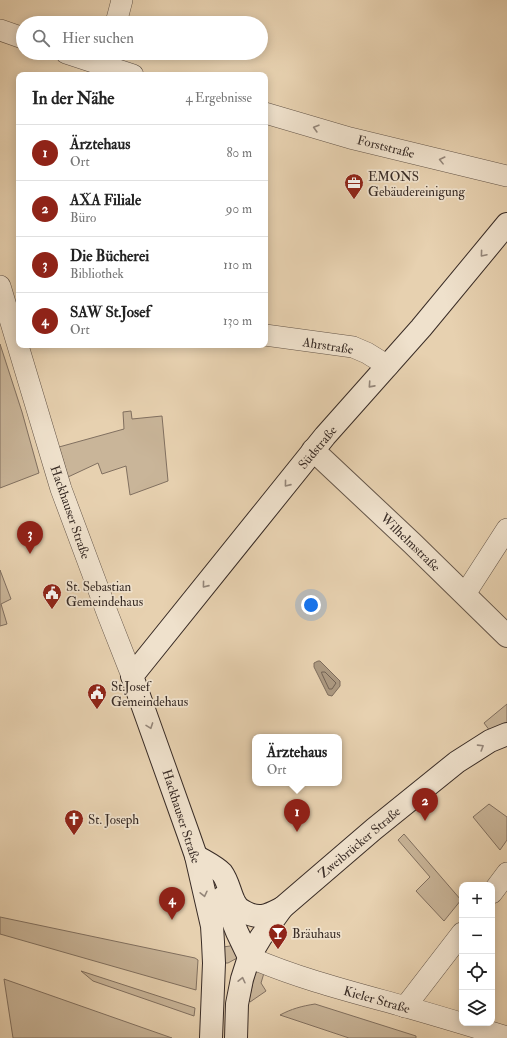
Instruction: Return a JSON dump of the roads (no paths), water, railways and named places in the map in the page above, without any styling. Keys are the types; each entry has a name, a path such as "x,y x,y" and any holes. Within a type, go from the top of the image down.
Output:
{"main road":[{"name":"Südstraße","path":"132,676 313,450 388,366 507,224"},
{"name":"Wilhelmstraße","path":"313,450 412,543 507,636"},
{"name":"Hackhauser Straße","path":"132,676 166,770 203,860 214,942 210,1038"},
{"name":"Zweibrücker Straße","path":"236,1038 237,1004 242,979 249,956 282,908 374,829 457,762 490,741 507,734"},
{"path":"203,860 222,874 234,903 240,910 252,916 260,916 268,915 282,908"},
{"path":"203,860 249,956"}],"street":[{"path":"118,16 122,0"},
{"path":"0,30 16,36"},
{"path":"107,60 128,72"},
{"name":"Forststraße","path":"268,115 350,138 507,176"},
{"name":"Hackhauser Straße","path":"8,295 16,324"},
{"name":"Ahrstraße","path":"268,336 353,347 367,353 388,366"},
{"name":"Hackhauser Straße","path":"22,348 61,489 105,609 132,676"},
{"path":"465,594 507,529"},
{"path":"495,889 507,873"},
{"path":"405,1007 459,937"},
{"name":"Kieler Straße","path":"249,956 270,967 317,983 507,1037"}],"water":[{"path":"320,661 340,681 340,686 332,696 328,695 314,667 314,663"}],"place":[{"name":"EMONS Gebäudereinigung","path":"354,200"},
{"name":"Die Bücherei","path":"30,554"},
{"name":"St. Sebastian Gemeindehaus","path":"52,610"},
{"name":"St.Josef Gemeindehaus","path":"97,710"},
{"name":"AXA Filiale","path":"425,821"},
{"name":"Ärztehaus","path":"297,832"},
{"name":"St. Joseph","path":"74,836"},
{"name":"SAW St.Josef","path":"172,920"},
{"name":"Bräuhaus","path":"278,950"}]}
